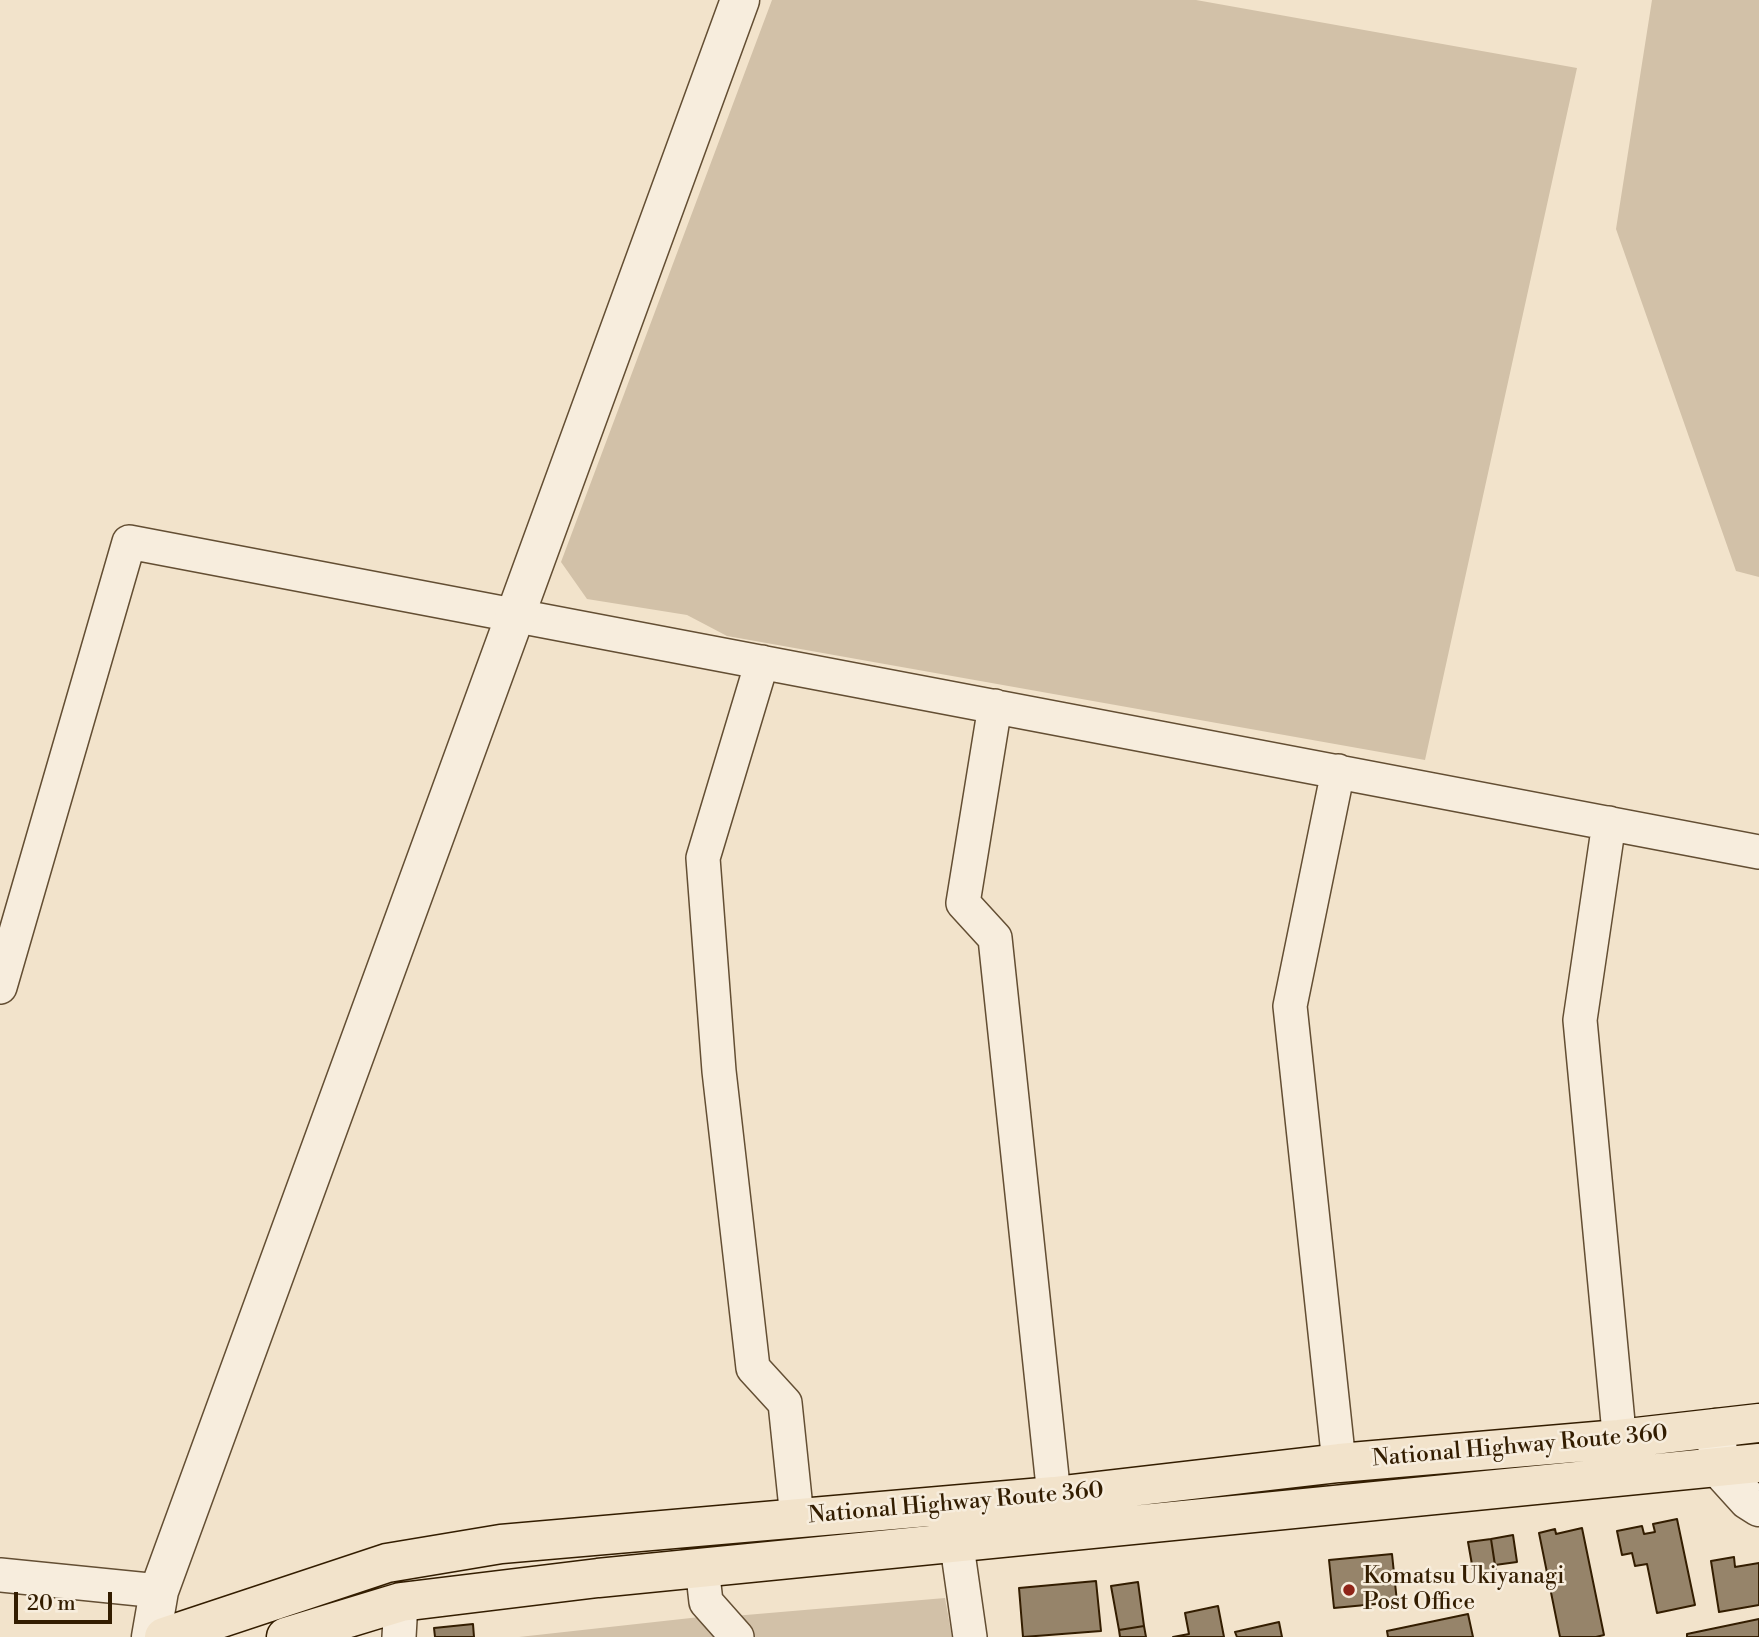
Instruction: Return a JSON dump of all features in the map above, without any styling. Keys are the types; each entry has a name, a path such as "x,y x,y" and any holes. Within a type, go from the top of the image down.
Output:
{"highway":[{"name":"National Highway Route 360","path":"164,1637 387,1563 501,1544 1054,1496 1339,1463 1619,1439 1759,1423"},
{"name":"National Highway Route 360","path":"286,1637 400,1620 598,1578 1759,1463"}],"street":[{"path":"151,1637 159,1591 740,0"},
{"path":"0,987 129,542 1759,852"},
{"path":"762,662 703,858 719,1071 753,1368 785,1403 797,1518"},
{"path":"995,706 963,903 995,938 1054,1496"},
{"path":"1338,771 1290,1006 1339,1463"},
{"path":"1609,823 1580,1020 1623,1478"},
{"path":"1716,1428 1719,1468 1748,1500 1759,1507"},
{"path":"952,1505 970,1637"},
{"path":"702,1567 706,1602 737,1637"},
{"path":"0,1575 159,1591"}],"shaded area":[{"path":"772,0 1196,0 1577,68 1425,760 727,636 687,615 587,599 561,562"},
{"path":"1652,0 1759,0 1759,577 1736,571 1616,229"},
{"path":"945,1598 952,1637 752,1637 734,1616"},
{"path":"709,1616 727,1637 519,1637"}],"building":[{"path":"1677,1519 1695,1605 1657,1613 1647,1564 1635,1566 1632,1553 1622,1555 1617,1531 1642,1526 1644,1534 1655,1532 1653,1524"},
{"path":"1582,1528 1604,1635 1560,1637 1539,1533 1555,1529 1556,1534"},
{"path":"1513,1535 1517,1562 1495,1565 1491,1539"},
{"path":"1491,1539 1496,1572 1474,1576 1468,1542"},
{"path":"1392,1554 1397,1602 1334,1608 1329,1560"},
{"path":"1734,1557 1735,1567 1759,1563 1759,1605 1719,1612 1711,1561"},
{"path":"1096,1581 1101,1631 1023,1637 1019,1588"},
{"path":"1138,1582 1144,1626 1119,1630 1111,1586"},
{"path":"1218,1606 1224,1637 1173,1637 1189,1634 1185,1613"},
{"path":"1468,1614 1473,1637 1388,1637 1387,1631"},
{"path":"1759,1619 1759,1637 1687,1637 1687,1634"},
{"path":"1279,1622 1282,1637 1237,1637 1235,1632"},
{"path":"473,1624 474,1637 435,1637 434,1628"},
{"path":"1144,1626 1146,1637 1120,1637 1119,1630"}],"place":[{"name":"Komatsu Ukiyanagi Post Office","path":"1349,1590"}]}
